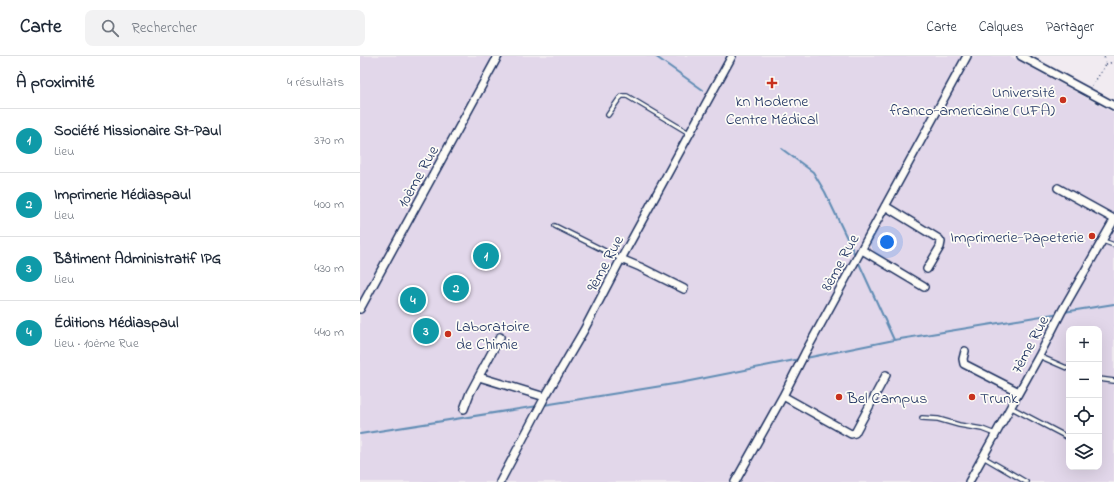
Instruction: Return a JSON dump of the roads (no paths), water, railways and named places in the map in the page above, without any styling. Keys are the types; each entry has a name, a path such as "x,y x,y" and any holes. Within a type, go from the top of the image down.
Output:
{"street":[{"name":"10ème Rue","path":"360,309 498,56"},
{"name":"9ème Rue","path":"500,482 534,416 584,330 689,133 732,56"},
{"name":"8ème Rue","path":"735,482 967,56"},
{"path":"1021,56 1114,106"},
{"path":"1058,188 1114,219"},
{"path":"885,206 941,242 940,247 927,270"},
{"name":"7ème Rue","path":"969,482 1018,392 1040,356 1062,311 1103,241 1114,219"},
{"path":"862,250 924,287"},
{"path":"621,259 684,289"},
{"path":"464,409 470,392 500,337"},
{"path":"965,351 963,359 964,364 1018,392"},
{"path":"783,396 853,434 855,433 886,375"},
{"path":"478,377 545,397"}],"lane":[{"path":"608,115 622,96 627,96 689,133"},
{"path":"555,226 621,259"},
{"path":"1103,241 1114,245"},
{"path":"1040,356 1066,368"},
{"path":"1102,379 1114,381"},
{"path":"1010,407 1066,436"},
{"path":"922,418 938,419 982,429 995,434"},
{"path":"983,457 1026,482"}],"waterway":[{"path":"655,56 703,90"},
{"path":"782,149 813,172 825,192 856,257"},
{"path":"858,261 894,340"},
{"path":"1064,312 1114,304"},
{"path":"806,358 894,340 1060,313"},
{"path":"544,405 680,383 800,359"},
{"path":"360,434 538,406"}],"place":[{"name":"kn Moderne Centre Médical","path":"772,83"},
{"name":"Université franco-americaine (UFA)","path":"1063,100"},
{"name":"Imprimerie-Papeterie","path":"1092,236"},
{"name":"Société Missionaire St-Paul","path":"486,256"},
{"name":"Imprimerie Médiaspaul","path":"456,288"},
{"name":"Éditions Médiaspaul","path":"413,300"},
{"name":"Bâtiment Administratif IPG","path":"426,331"},
{"name":"Laboratoire de Chimie","path":"448,334"},
{"name":"Bel Campus","path":"839,397"},
{"name":"Trunk","path":"972,397"}]}
